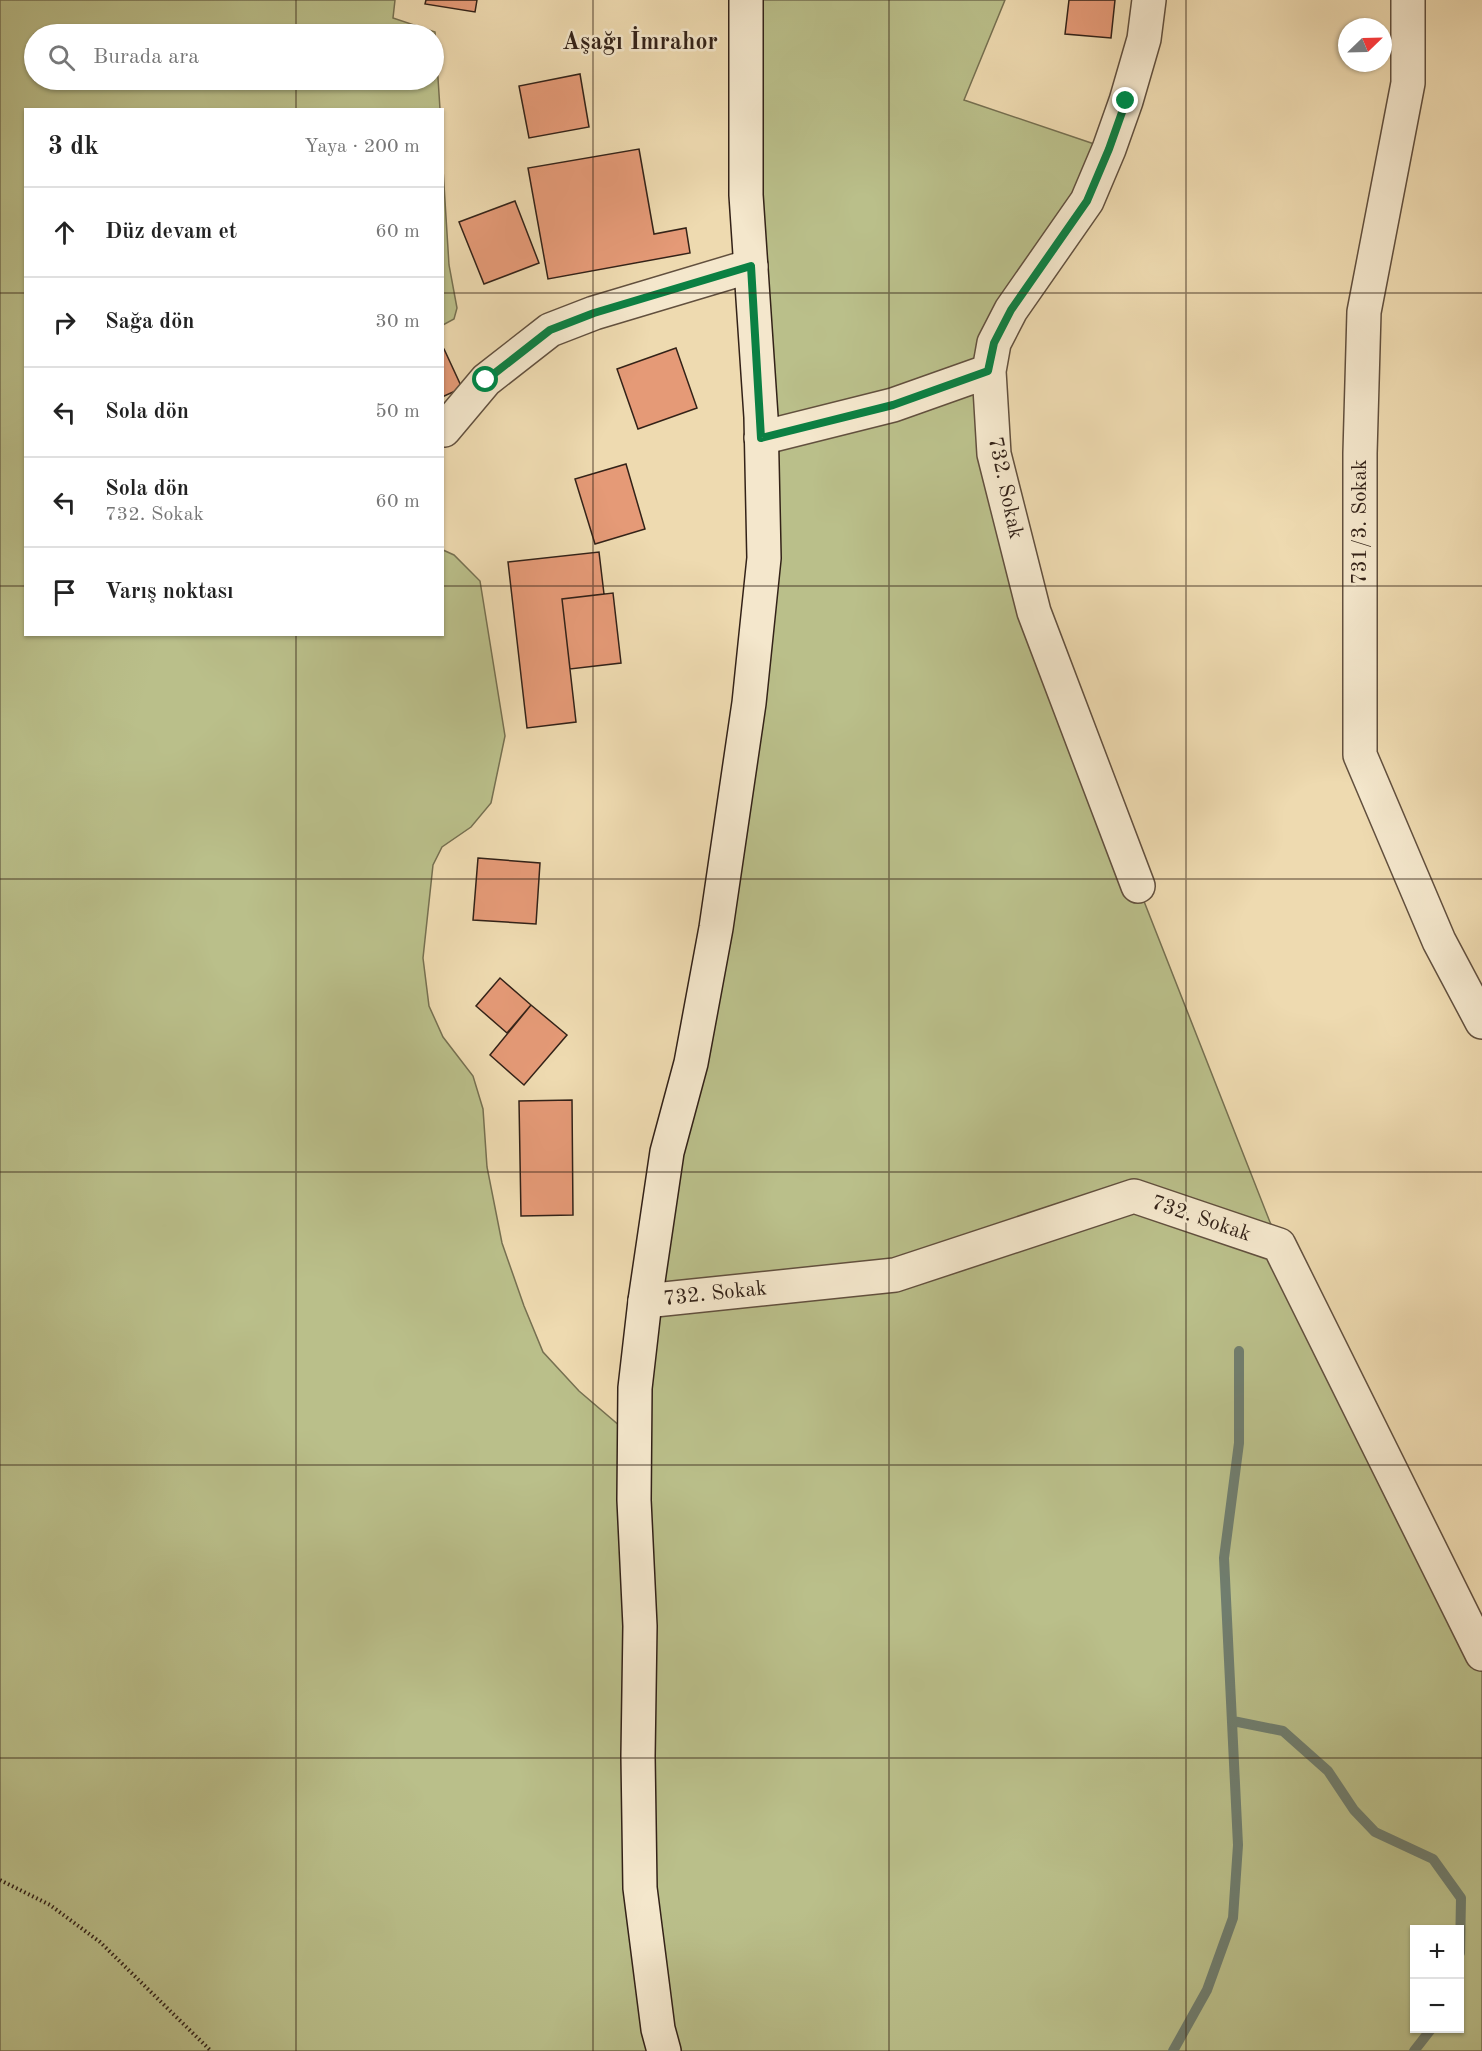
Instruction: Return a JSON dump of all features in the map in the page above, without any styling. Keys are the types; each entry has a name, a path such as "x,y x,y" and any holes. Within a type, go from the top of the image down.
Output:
{"street":[{"path":"664,2051 658,2029 640,1888 638,1756 640,1626 634,1500 635,1398 645,1301 668,1152 691,1063 716,928 749,703 764,558 761,438 746,195 747,0"},
{"name":"732. Sokak","path":"1138,886 1034,612 994,454 988,371 994,343 1011,310 1087,201 1109,149 1129,91 1144,39 1149,0"},
{"name":"731/3. Sokak","path":"1408,0 1408,83 1364,312 1360,453 1360,755 1439,941 1482,1022"},
{"path":"444,430 486,380 550,330 594,313 751,266"},
{"path":"761,438 893,405 988,371"},
{"name":"732. Sokak","path":"645,1301 895,1275 1134,1196 1279,1245 1482,1654"}],"path":[{"path":"0,1880 50,1905 100,1942 211,2051"}],"green space":[{"path":"0,0 395,0 393,18 411,24 24,24 24,90 439,90 440,108 24,108 24,636 444,636 444,550 454,555 480,581 505,736 491,803 471,827 442,847 433,865 423,958 429,1006 443,1037 473,1076 483,1109 487,1167 502,1243 543,1352 579,1391 634,1438 749,703 746,0 1005,0 964,100 1109,149 1011,310 994,455 1138,886 1279,1245 1482,1654 1482,2051 0,2051"},
{"path":"444,185 449,265 457,308 454,319 444,324"}],"building":[{"path":"426,0 477,0 475,12 425,4"},
{"path":"1069,0 1115,0 1111,38 1065,34"},
{"path":"580,74 589,127 529,138 519,86"},
{"path":"639,149 654,234 686,228 690,253 548,279 528,168"},
{"path":"515,201 539,263 484,284 459,222"},
{"path":"676,348 697,408 638,429 617,369"},
{"path":"444,349 462,388 444,396"},
{"path":"626,464 645,529 595,544 575,479"},
{"path":"599,552 604,594 562,599 576,722 527,728 508,562"},
{"path":"613,593 621,663 570,669 562,599"},
{"path":"478,858 540,863 536,924 473,920"},
{"path":"500,978 531,1005 507,1033 476,1006"},
{"path":"531,1005 567,1035 524,1085 490,1055"},
{"path":"572,1100 573,1215 521,1216 519,1101"}],"waterway":[{"path":"1173,2051 1207,1990 1233,1918 1238,1845 1224,1558 1239,1443 1239,1351"},
{"path":"1233,1721 1283,1731 1328,1771 1354,1810 1375,1832 1433,1859 1461,1898 1461,1925"},
{"path":"1414,2051 1428,2033"}],"district":[{"name":"Aşağı İmrahor","path":"640,43"}],"route":[{"path":"486,380 550,330 594,313 751,266 761,438 893,405 988,371 994,343 1011,310 1087,201 1126,101"}]}
